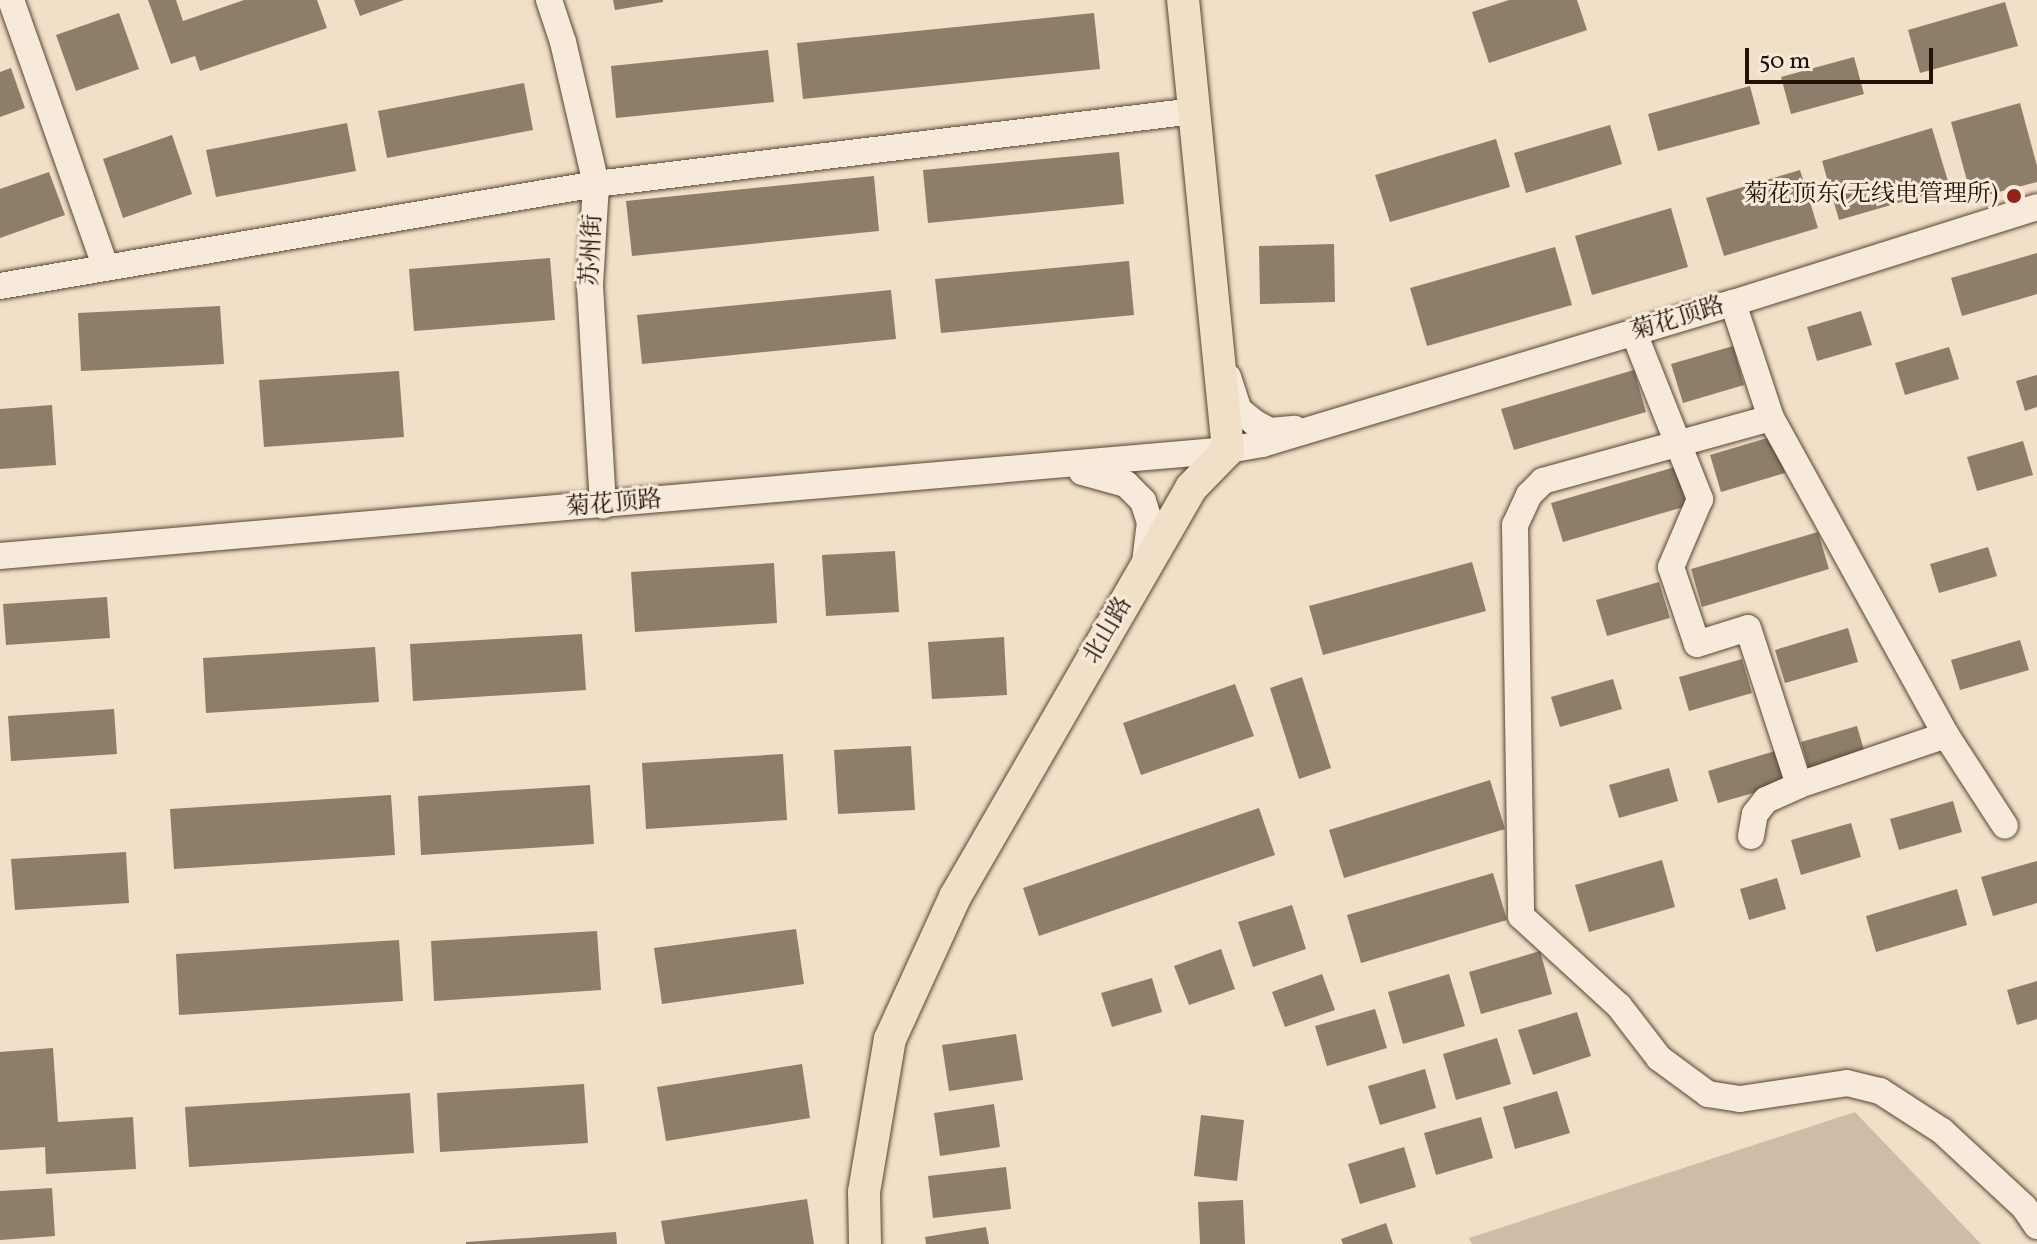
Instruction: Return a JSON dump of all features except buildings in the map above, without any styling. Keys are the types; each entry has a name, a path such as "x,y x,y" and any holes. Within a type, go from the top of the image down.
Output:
{"main road":[{"path":"1183,0 1228,450"},
{"name":"北山路","path":"865,1244 864,1192 890,1039 955,897 1191,488 1228,450"}],"street":[{"path":"11,0 106,268"},
{"name":"苏州街","path":"549,0 563,42 596,184 590,286 603,506"},
{"path":"0,286 596,184 1194,111"},
{"name":"菊花顶路","path":"0,556 1063,467 1228,450 1318,427 1634,333 2037,207"},
{"path":"1733,303 1771,418 1946,735 2005,826"},
{"path":"1634,333 1700,499 1671,567 1697,644 1748,628 1799,785"},
{"path":"1217,348 1239,410 1255,423 1270,431 1318,427"},
{"path":"1771,418 1543,481 1529,495 1515,525 1521,916 1619,1006 1659,1058 1708,1094 1740,1099 1847,1083 1880,1091 1942,1131 2024,1207 2037,1226"},
{"path":"1063,467 1126,484 1143,501 1150,522 1144,569"},
{"path":"1751,836 1755,814 1766,800 1799,785 1946,735"}],"shaded area":[{"path":"1855,1112 1981,1244 1472,1244 1469,1238"}],"place":[{"name":"菊花顶东(无线电管理所)","path":"2014,196"}]}
